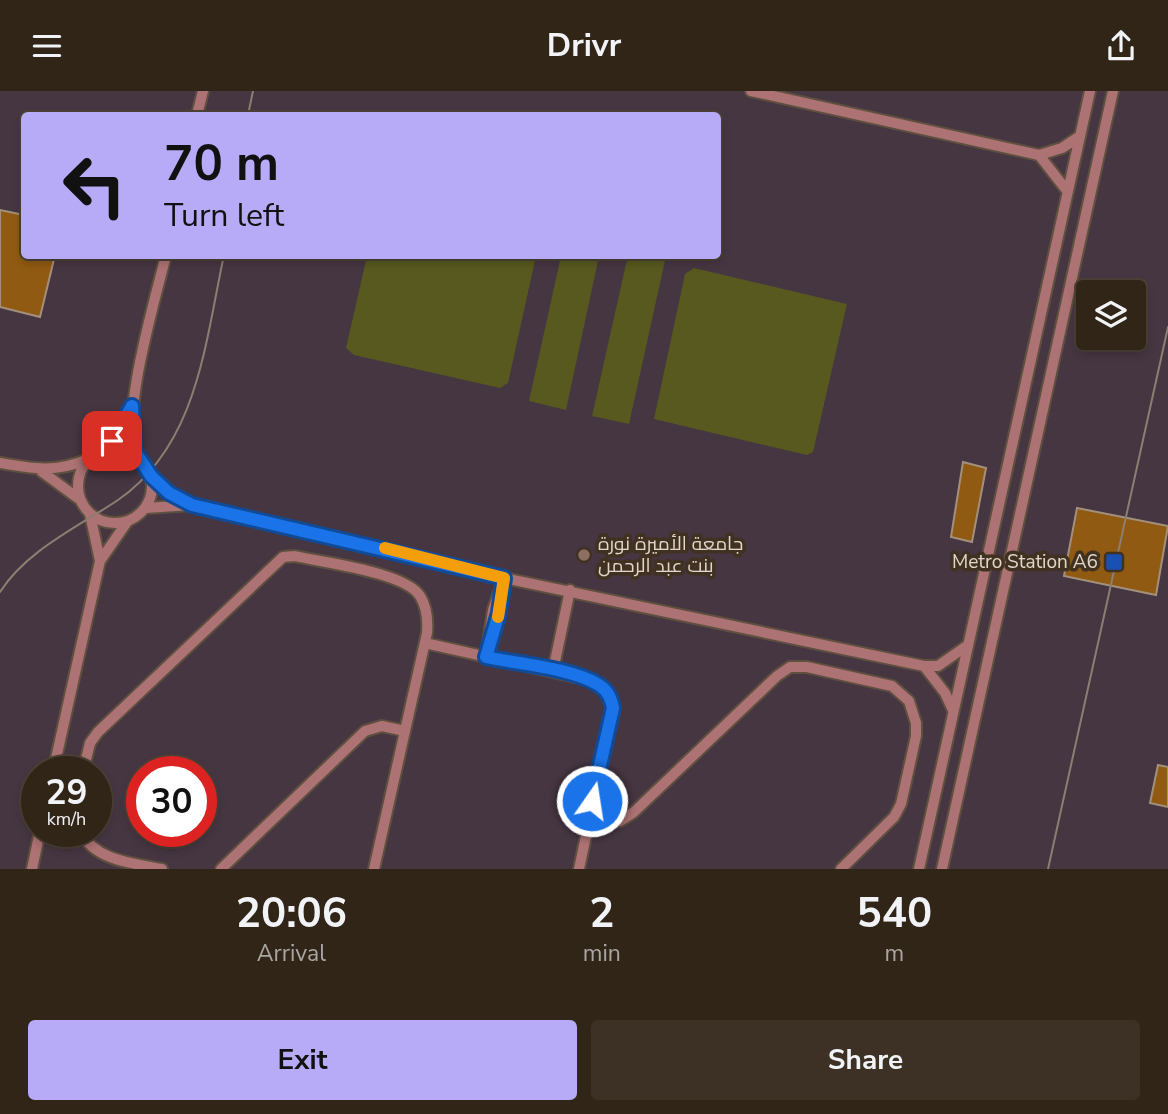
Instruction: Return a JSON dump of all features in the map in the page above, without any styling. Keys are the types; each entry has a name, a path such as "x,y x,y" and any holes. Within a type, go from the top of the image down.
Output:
{"street":[{"path":"198,112 203,91"},
{"path":"751,91 1040,155 1062,148 1080,136"},
{"path":"919,869 1090,91"},
{"path":"942,869 1113,91"},
{"path":"1040,155 1068,192"},
{"path":"165,259 132,406 134,450 151,476 169,493 192,505 504,578 924,666 938,666 968,645"},
{"path":"79,499 78,477 95,455 112,441 132,406"},
{"path":"0,463 41,471 71,467 95,455 122,450 143,461"},
{"path":"41,471 79,499 90,514 100,561"},
{"path":"146,508 152,487 151,476"},
{"path":"57,756 100,561 127,522 146,508 192,505"},
{"path":"90,514 107,523 127,522"},
{"path":"87,756 90,743 98,731 283,557 308,559 396,579 410,585 419,594 428,619 425,643 374,869"},
{"path":"486,657 499,613 504,578"},
{"path":"553,671 570,590"},
{"path":"425,643 553,671 600,685 610,695 613,708 579,869"},
{"path":"924,666 945,694 953,711"},
{"path":"589,816 620,821 634,812 777,676 790,667 807,667 892,686 909,701 916,723 901,804 894,817 841,869"},
{"path":"221,869 365,731 382,726 405,731"},
{"path":"32,869 37,847"},
{"path":"92,847 112,858 162,869"}],"shaded area":[{"name":"جامعة الأميرة نورة بنت عبد الرحمن","path":"0,91 1168,91 1168,869 0,869"},
{"path":"366,259 535,259 508,383 500,388 354,355 346,348"},
{"path":"560,259 598,259 566,410 529,401"},
{"path":"627,259 665,259 629,424 592,416"},
{"path":"694,268 847,304 813,452 807,455 654,419 685,274"}],"building":[{"path":"0,210 21,214 21,259 54,259 40,317 0,307"},
{"path":"963,462 986,468 972,542 951,537"},
{"name":"Metro Station A6","path":"1077,508 1168,526 1156,595 1064,576"},
{"path":"1158,765 1168,767 1168,807 1150,803"}],"tram line":[{"path":"249,112 253,91"},
{"path":"0,592 11,577 39,552 118,500 145,477 166,450 182,421 194,389 223,259"},
{"path":"1048,869 1168,327"}],"slow traffic":[{"path":"385,548 504,578 498,617"}],"place":[{"name":"جامعة الأميرة نورة بنت عبد الرحمن","path":"584,555"},
{"name":"Metro Station A6","path":"1114,562"}],"route":[{"path":"112,441 132,406 131,433 134,450 151,476 169,493 192,505 504,578 499,613 486,657 584,679 600,685 610,695 613,708 592,801"}]}
